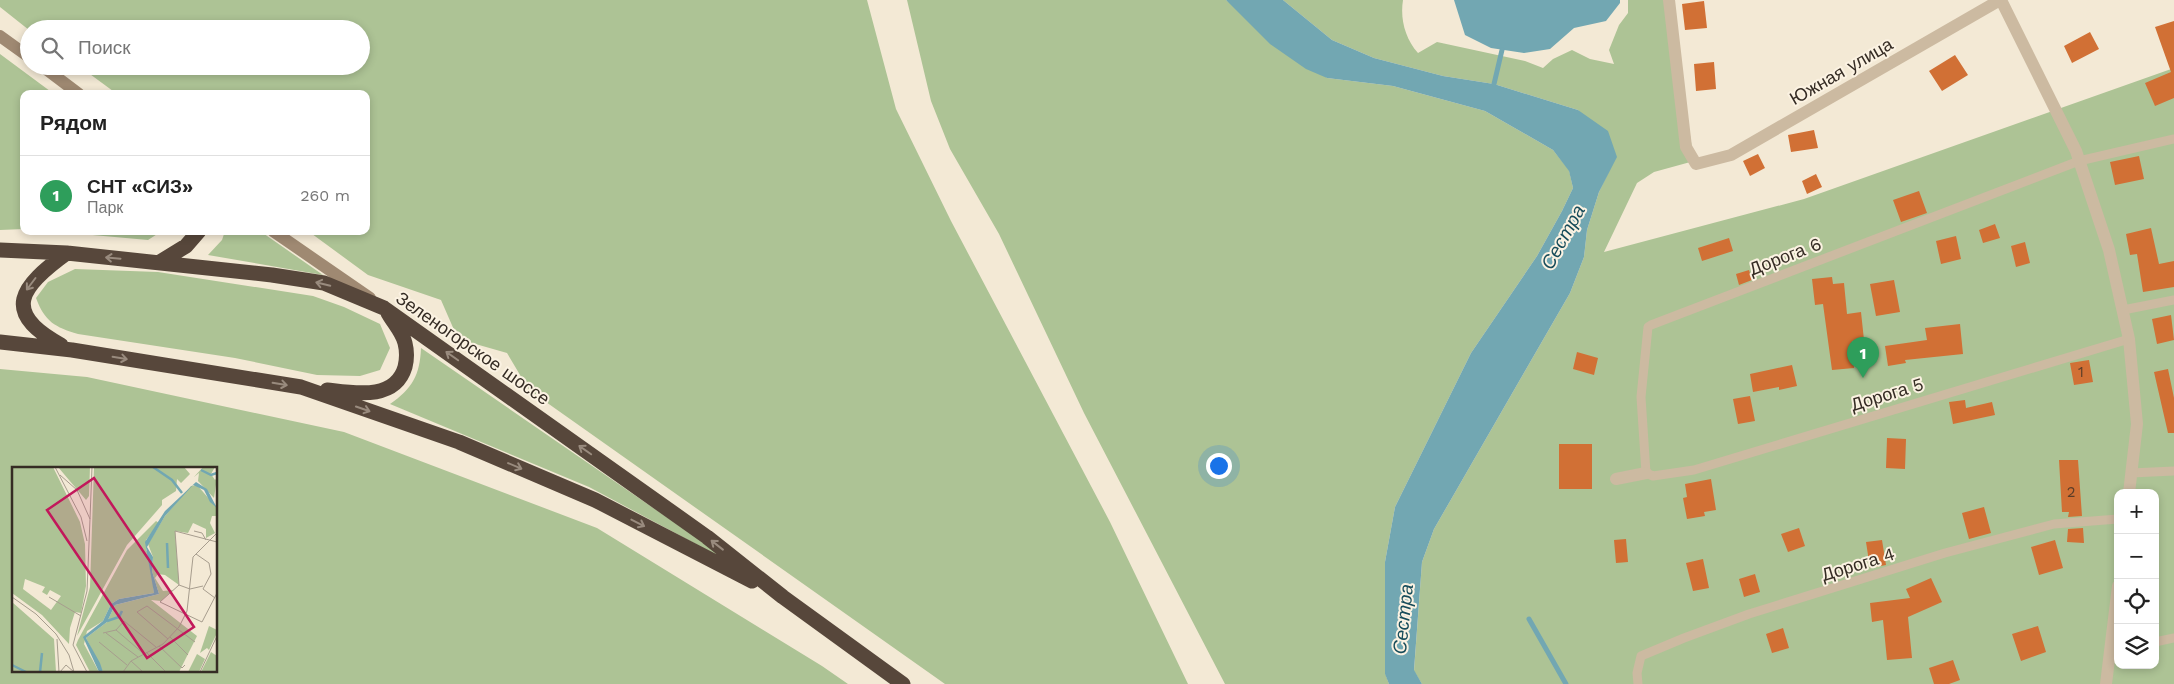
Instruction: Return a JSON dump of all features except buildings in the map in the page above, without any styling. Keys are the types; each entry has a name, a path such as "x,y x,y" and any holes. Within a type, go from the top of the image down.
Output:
{"highway":[{"path":"160,262 186,246 195,235"},
{"name":"Зеленогорское шоссе","path":"0,250 67,253 160,262 324,283 384,308 708,537 782,597 903,684"},
{"path":"67,253 41,272 27,287 22,302 25,318 39,334 72,350"},
{"path":"301,387 365,394 389,388 403,374 407,360 405,342 384,308"},
{"name":"Зеленогорское шоссе","path":"0,342 72,350 301,387 459,442 595,500 782,597"}],"main road":[{"path":"0,36 20,50"},
{"path":"54,75 75,90"},
{"path":"280,235 384,308"}],"street":[{"name":"Южная улица","path":"1669,0 1686,147 1696,164 1731,155 2001,0"},
{"path":"2001,0 2079,161 2109,250 2129,339 2137,424 2129,489"},
{"path":"1616,479 1650,475"},
{"path":"2105,684 2114,651"}],"lane":[{"path":"2079,161 2174,139"},
{"name":"Дорога 6","path":"1650,475 1641,397 1648,327 2079,161"},
{"path":"2123,310 2174,300"},
{"name":"Дорога 5","path":"1650,475 1694,470 2129,339"},
{"path":"2131,472 2174,471"},
{"name":"Дорога 4","path":"1638,684 1637,673 1641,656 1749,614 1945,553 2054,524 2114,519"},
{"path":"2159,641 2174,638"}],"green space":[{"path":"0,0 867,0 896,109 951,221 1110,522 1188,684 945,684 529,390 507,353 458,339 441,300 368,275 313,235 370,235 370,90 112,90 91,75 370,75 370,20 20,20 20,23 0,7"},
{"path":"907,0 1226,0 1327,78 1393,86 1485,111 1553,150 1569,170 1573,188 1562,211 1537,256 1471,353 1395,507 1385,562 1385,673 1389,684 1225,684 1084,413 999,234 950,149 931,101"},
{"path":"1283,0 1403,0 1404,28 1418,53 1437,42 1525,61 1543,68 1553,59 1572,50 1590,59 1614,64 1609,50 1619,25 1628,13 1628,0 1669,0 1694,161 1654,172 1637,183 1604,252 1804,199 2174,68 2174,684 1422,684 1414,671 1422,562 1434,529 1570,293 1584,257 1587,230 1599,192 1616,157 1578,110 1494,84 1443,76 1374,58 1332,40"},
{"path":"0,54 20,69 20,75 28,75 49,90 20,90 20,229 0,230"},
{"path":"92,235 156,235 148,240"},
{"path":"224,235 266,235 323,275 208,255 222,240"},
{"path":"75,269 158,272 313,296 344,307 380,324 390,348 380,370 360,376 317,375 235,358 78,334 57,326 47,318 36,298 48,282"},
{"path":"421,348 739,567 589,487 390,404 404,393 417,374"},
{"path":"0,369 87,377 344,432 597,528 822,666 848,684 0,684"}],"water":[{"name":"Сестра","path":"1226,0 1283,0 1332,40 1374,58 1443,76 1494,84 1578,110 1608,131 1617,157 1599,192 1587,230 1584,257 1570,293 1434,529 1422,562 1414,670 1422,684 1389,684 1385,674 1385,562 1395,507 1471,353 1537,256 1562,211 1573,188 1569,171 1553,150 1485,111 1393,86 1327,78 1306,69 1270,44"},
{"path":"1454,0 1620,0 1620,3 1606,21 1574,28 1550,49 1524,53 1491,48 1465,35"}],"waterway":[{"path":"1494,84 1502,50"},
{"path":"1529,619 1566,684"}],"place":[{"name":"СНТ «СИЗ»","path":"1863,378"}]}
